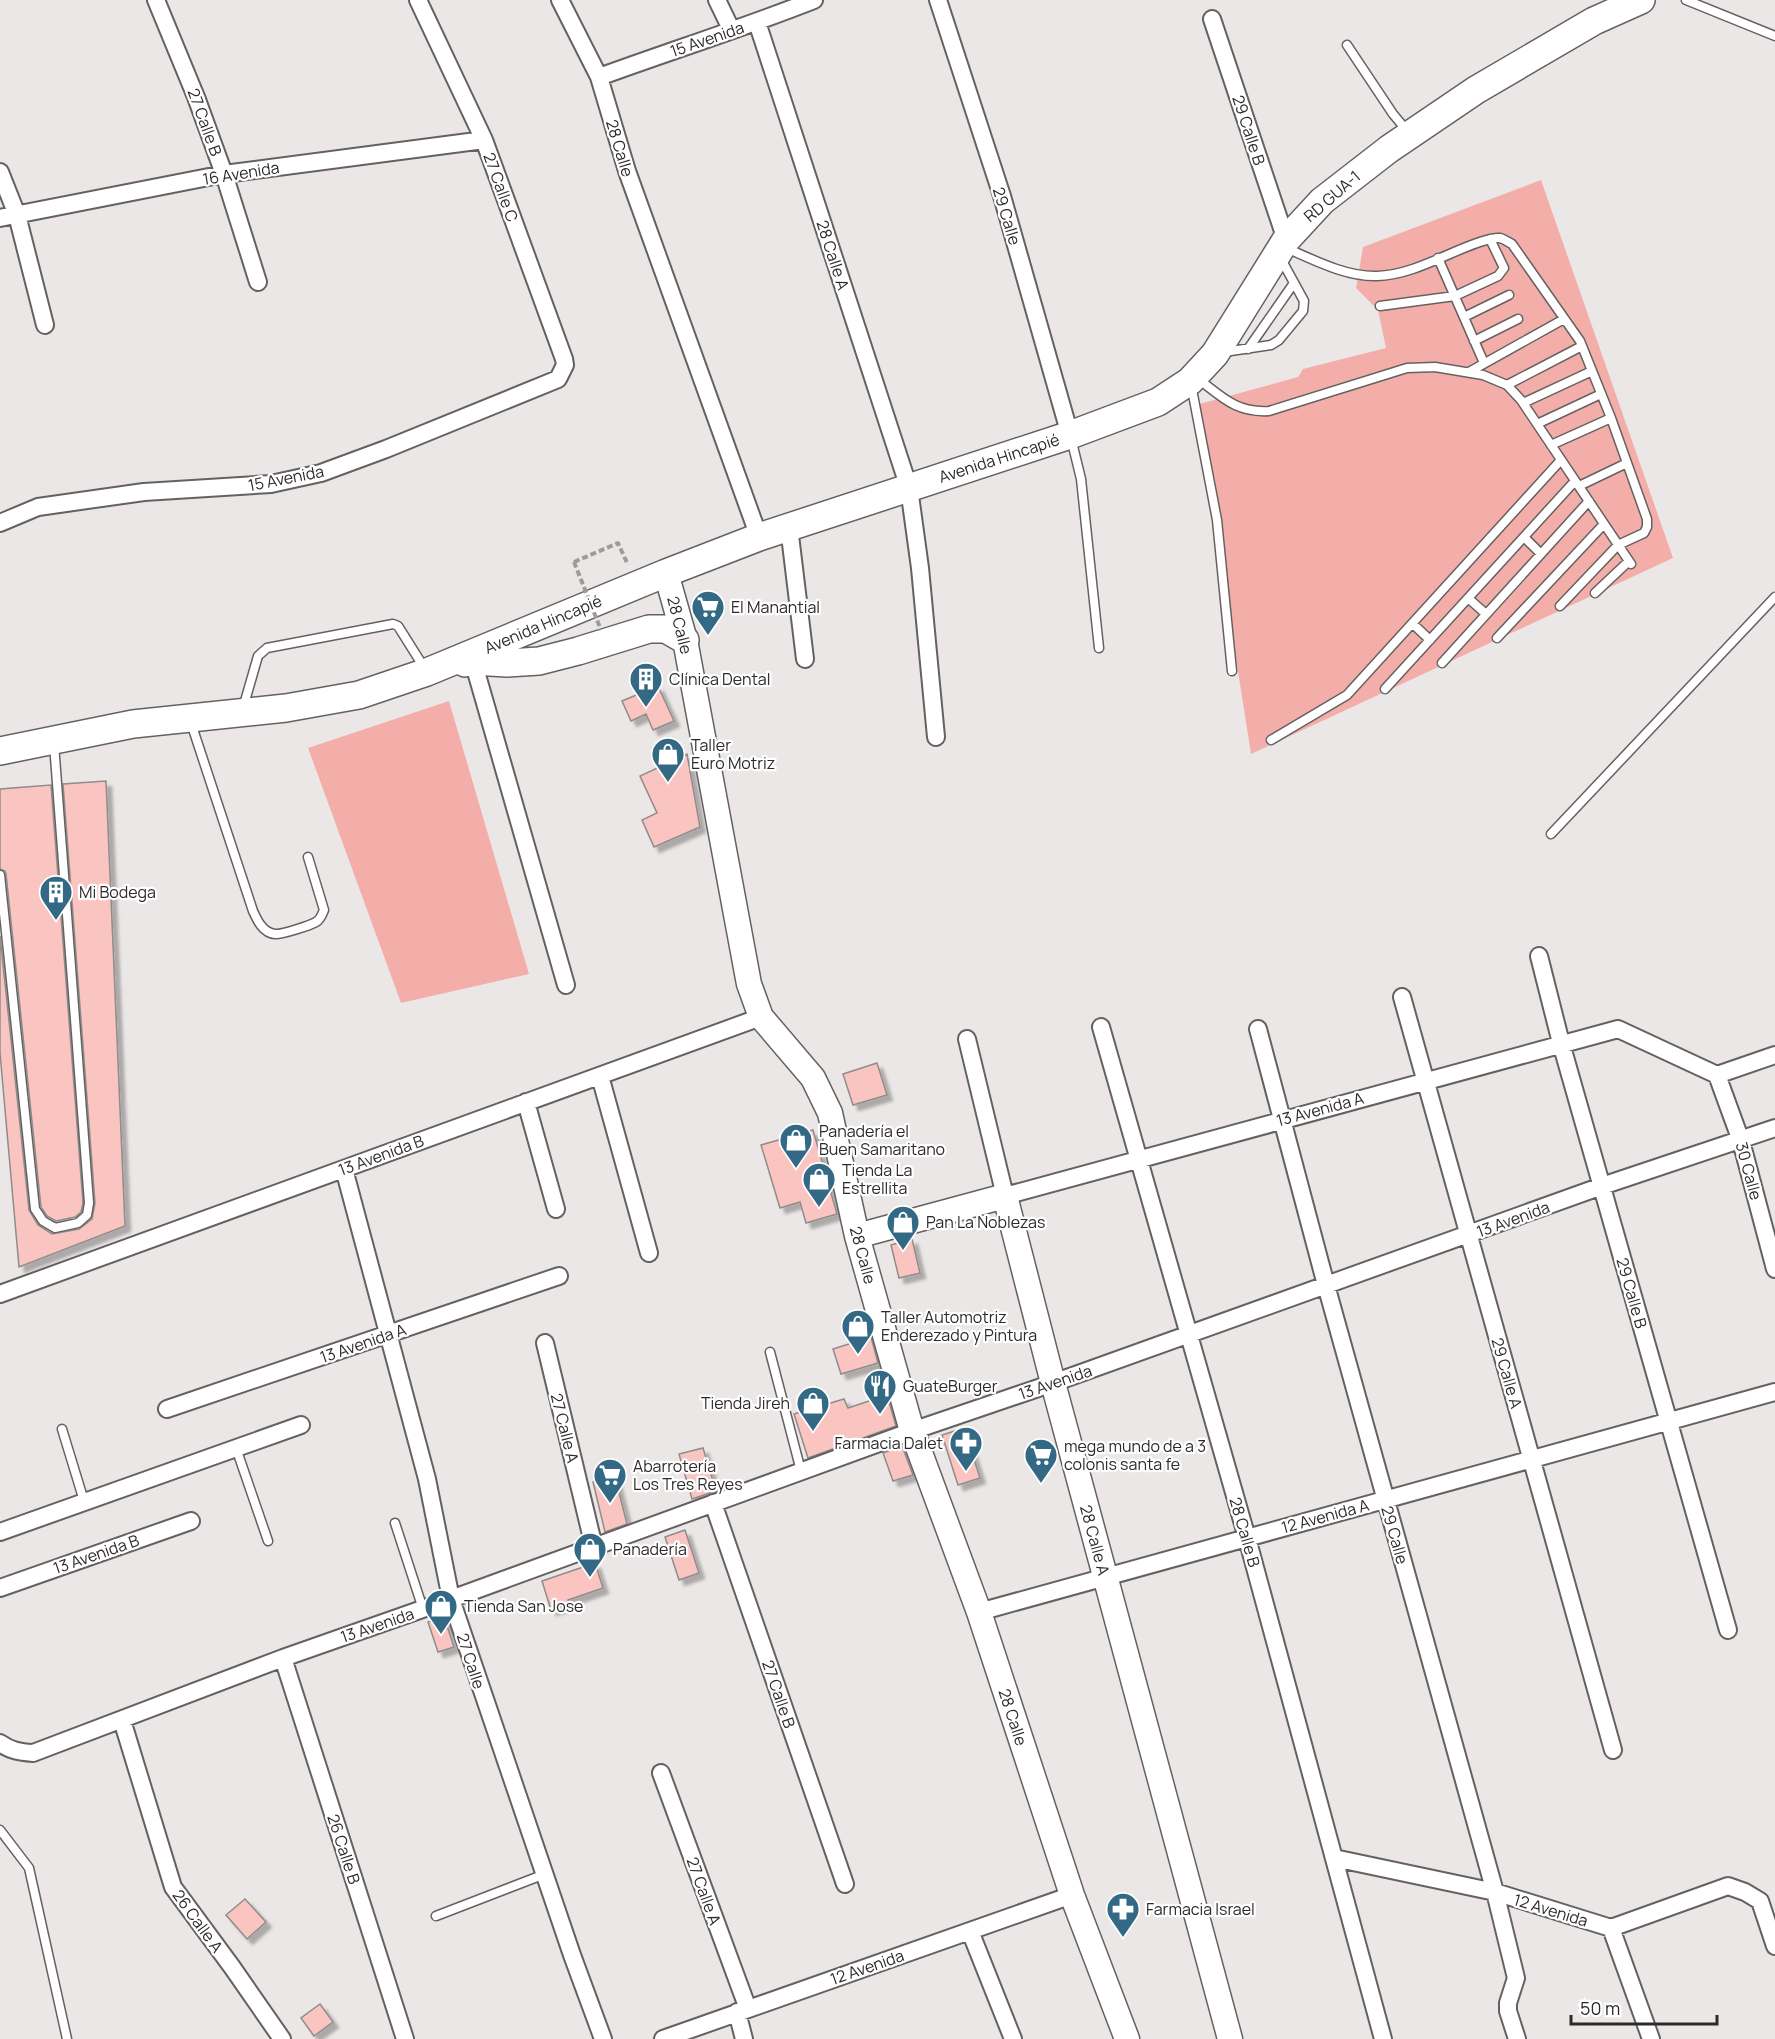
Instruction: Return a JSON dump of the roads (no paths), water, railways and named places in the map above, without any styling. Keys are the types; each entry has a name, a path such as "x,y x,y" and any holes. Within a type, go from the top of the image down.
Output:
{"main road":[{"name":"RD GUA-1","path":"1070,435 1158,402 1192,378 1215,354 1282,247 1322,201 1410,135 1476,90 1594,21 1641,0"},
{"name":"Avenida Hincapié","path":"0,751 133,724 286,708 358,695 430,671 759,537 1070,435"},
{"name":"28 Calle","path":"666,573 685,640 749,984 761,1017 813,1078 830,1113 857,1236 912,1431 979,1612 1072,1895 1127,2039"},
{"path":"430,671 473,661 507,663 539,661 649,629 666,629 685,640"},
{"name":"13 Avenida A","path":"857,1236 1005,1196"},
{"name":"28 Calle A","path":"1005,1196 1053,1383 1230,2039"}],"street":[{"name":"27 Calle B","path":"156,0 196,97 224,174 258,282"},
{"name":"27 Calle C","path":"418,0 484,140 564,358 563,373 558,379"},
{"name":"28 Calle","path":"560,0 599,77 627,171 759,537"},
{"path":"717,0 731,29"},
{"name":"15 Avenida","path":"599,77 814,0"},
{"name":"29 Calle","path":"938,0 1002,196 1070,435"},
{"name":"29 Calle B","path":"1212,19 1282,247"},
{"name":"28 Calle A","path":"757,22 909,488 920,568 936,737"},
{"name":"16 Avenida","path":"0,218 224,174 484,140"},
{"path":"0,172 17,215 45,325"},
{"name":"15 Avenida","path":"0,524 38,507 144,492 271,484 321,473 558,379"},
{"path":"789,527 804,659"},
{"path":"473,661 566,985"},
{"name":"29 Calle B","path":"1539,956 1561,1043 1728,1630"},
{"name":"29 Calle A","path":"1402,996 1612,1750"},
{"name":"13 Avenida B","path":"0,1294 761,1017"},
{"name":"28 Calle B","path":"1101,1027 1247,1538 1383,2039"},
{"name":"29 Calle","path":"1258,1029 1326,1285 1495,1892 1516,1978 1508,2003 1508,2011 1517,2039"},
{"name":"13 Avenida A","path":"1005,1196 1618,1029 1717,1074"},
{"name":"28 Calle A","path":"968,1039 1005,1196"},
{"path":"1717,1074 1775,1055"},
{"name":"30 Calle","path":"1717,1074 1741,1141 1775,1269"},
{"path":"600,1076 649,1253"},
{"path":"526,1102 556,1209"},
{"name":"13 Avenida","path":"0,1743 8,1749 33,1753 283,1658 912,1431 1053,1383 1602,1186 1775,1128"},
{"name":"27 Calle","path":"344,1169 427,1479 451,1599 572,1955 603,2039"},
{"name":"13 Avenida A","path":"167,1409 559,1276"},
{"name":"27 Calle A","path":"545,1343 594,1547"},
{"name":"12 Avenida A","path":"979,1612 1775,1392"},
{"path":"0,1532 301,1425"},
{"name":"27 Calle B","path":"713,1503 845,1884"},
{"name":"13 Avenida B","path":"0,1588 191,1521"},
{"name":"26 Calle B","path":"283,1658 405,2039"},
{"name":"26 Calle A","path":"122,1720 173,1887 282,2039"},
{"name":"27 Calle A","path":"661,1773 742,2011 744,2039"},
{"name":"12 Avenida","path":"1334,1858 1495,1892 1611,1928 1728,1886 1760,1901 1775,1946"},
{"name":"12 Avenida","path":"663,2039 1072,1895"},
{"path":"1611,1928 1651,2039"},
{"path":"970,1931 1013,2039"}],"lane":[{"path":"1686,0 1775,36"},
{"path":"1347,45 1393,114 1410,135"},
{"path":"1282,247 1342,270 1361,275 1379,276 1408,270 1490,239 1498,238 1512,244 1582,346 1611,418 1647,519 1644,533 1618,545 1560,606"},
{"path":"1380,306 1455,296 1502,273 1503,263 1490,239"},
{"path":"1215,354 1271,345 1280,340 1303,311 1304,301 1294,283 1282,247"},
{"path":"1438,258 1484,363"},
{"path":"1248,349 1294,283"},
{"path":"1464,317 1509,295"},
{"path":"1474,340 1518,319"},
{"path":"1468,372 1564,319"},
{"path":"1507,386 1582,346"},
{"path":"1192,378 1231,405 1256,412 1269,411 1407,368 1435,367 1468,372 1483,375 1507,386 1523,403 1630,563 1595,593"},
{"path":"1523,403 1592,371"},
{"path":"1192,378 1217,520 1232,671"},
{"path":"1537,424 1601,394"},
{"path":"1551,445 1611,418"},
{"path":"1070,435 1081,479 1099,648"},
{"path":"1271,740 1347,695 1560,460"},
{"path":"1385,689 1524,537 1577,484 1627,463"},
{"path":"1442,663 1589,501"},
{"path":"1497,638 1604,524"},
{"path":"1524,537 1541,554"},
{"path":"1597,567 1610,579"},
{"path":"1551,834 1775,597"},
{"path":"1468,598 1486,614"},
{"path":"241,712 258,656 267,648 393,624 398,626 430,671"},
{"path":"1413,624 1430,640"},
{"path":"190,718 253,910 258,923 266,931 276,934 315,922 321,917 324,910 308,857"},
{"path":"0,875 35,1209 43,1221 55,1228 78,1223 87,1215 90,1203 54,741"},
{"path":"770,1352 801,1471"},
{"path":"62,1430 84,1501"},
{"path":"236,1448 267,1541"},
{"path":"395,1523 423,1609"},
{"path":"0,1830 29,1868 67,2039"},
{"path":"436,1916 545,1874"}],"place":[{"name":"El Manantial","path":"708,636"},
{"name":"Clínica Dental","path":"646,708"},
{"name":"Taller Euro Motriz","path":"668,783"},
{"name":"Mi Bodega","path":"56,921"},
{"name":"Panadería el Buen Samaritano","path":"796,1169"},
{"name":"Tienda La Estrellita","path":"819,1208"},
{"name":"Pan La Noblezas","path":"903,1251"},
{"name":"Taller Automotriz Enderezado y Pintura","path":"858,1355"},
{"name":"GuateBurger","path":"880,1415"},
{"name":"Tienda Jireh","path":"813,1432"},
{"name":"Farmacia Dalet","path":"966,1472"},
{"name":"mega mundo de a 3 colonis santa fe","path":"1041,1484"},
{"name":"Abarrotería Los Tres Reyes","path":"610,1504"},
{"name":"Panadería","path":"590,1578"},
{"name":"Tienda San Jose","path":"441,1635"},
{"name":"Farmacia Israel","path":"1123,1938"}]}
